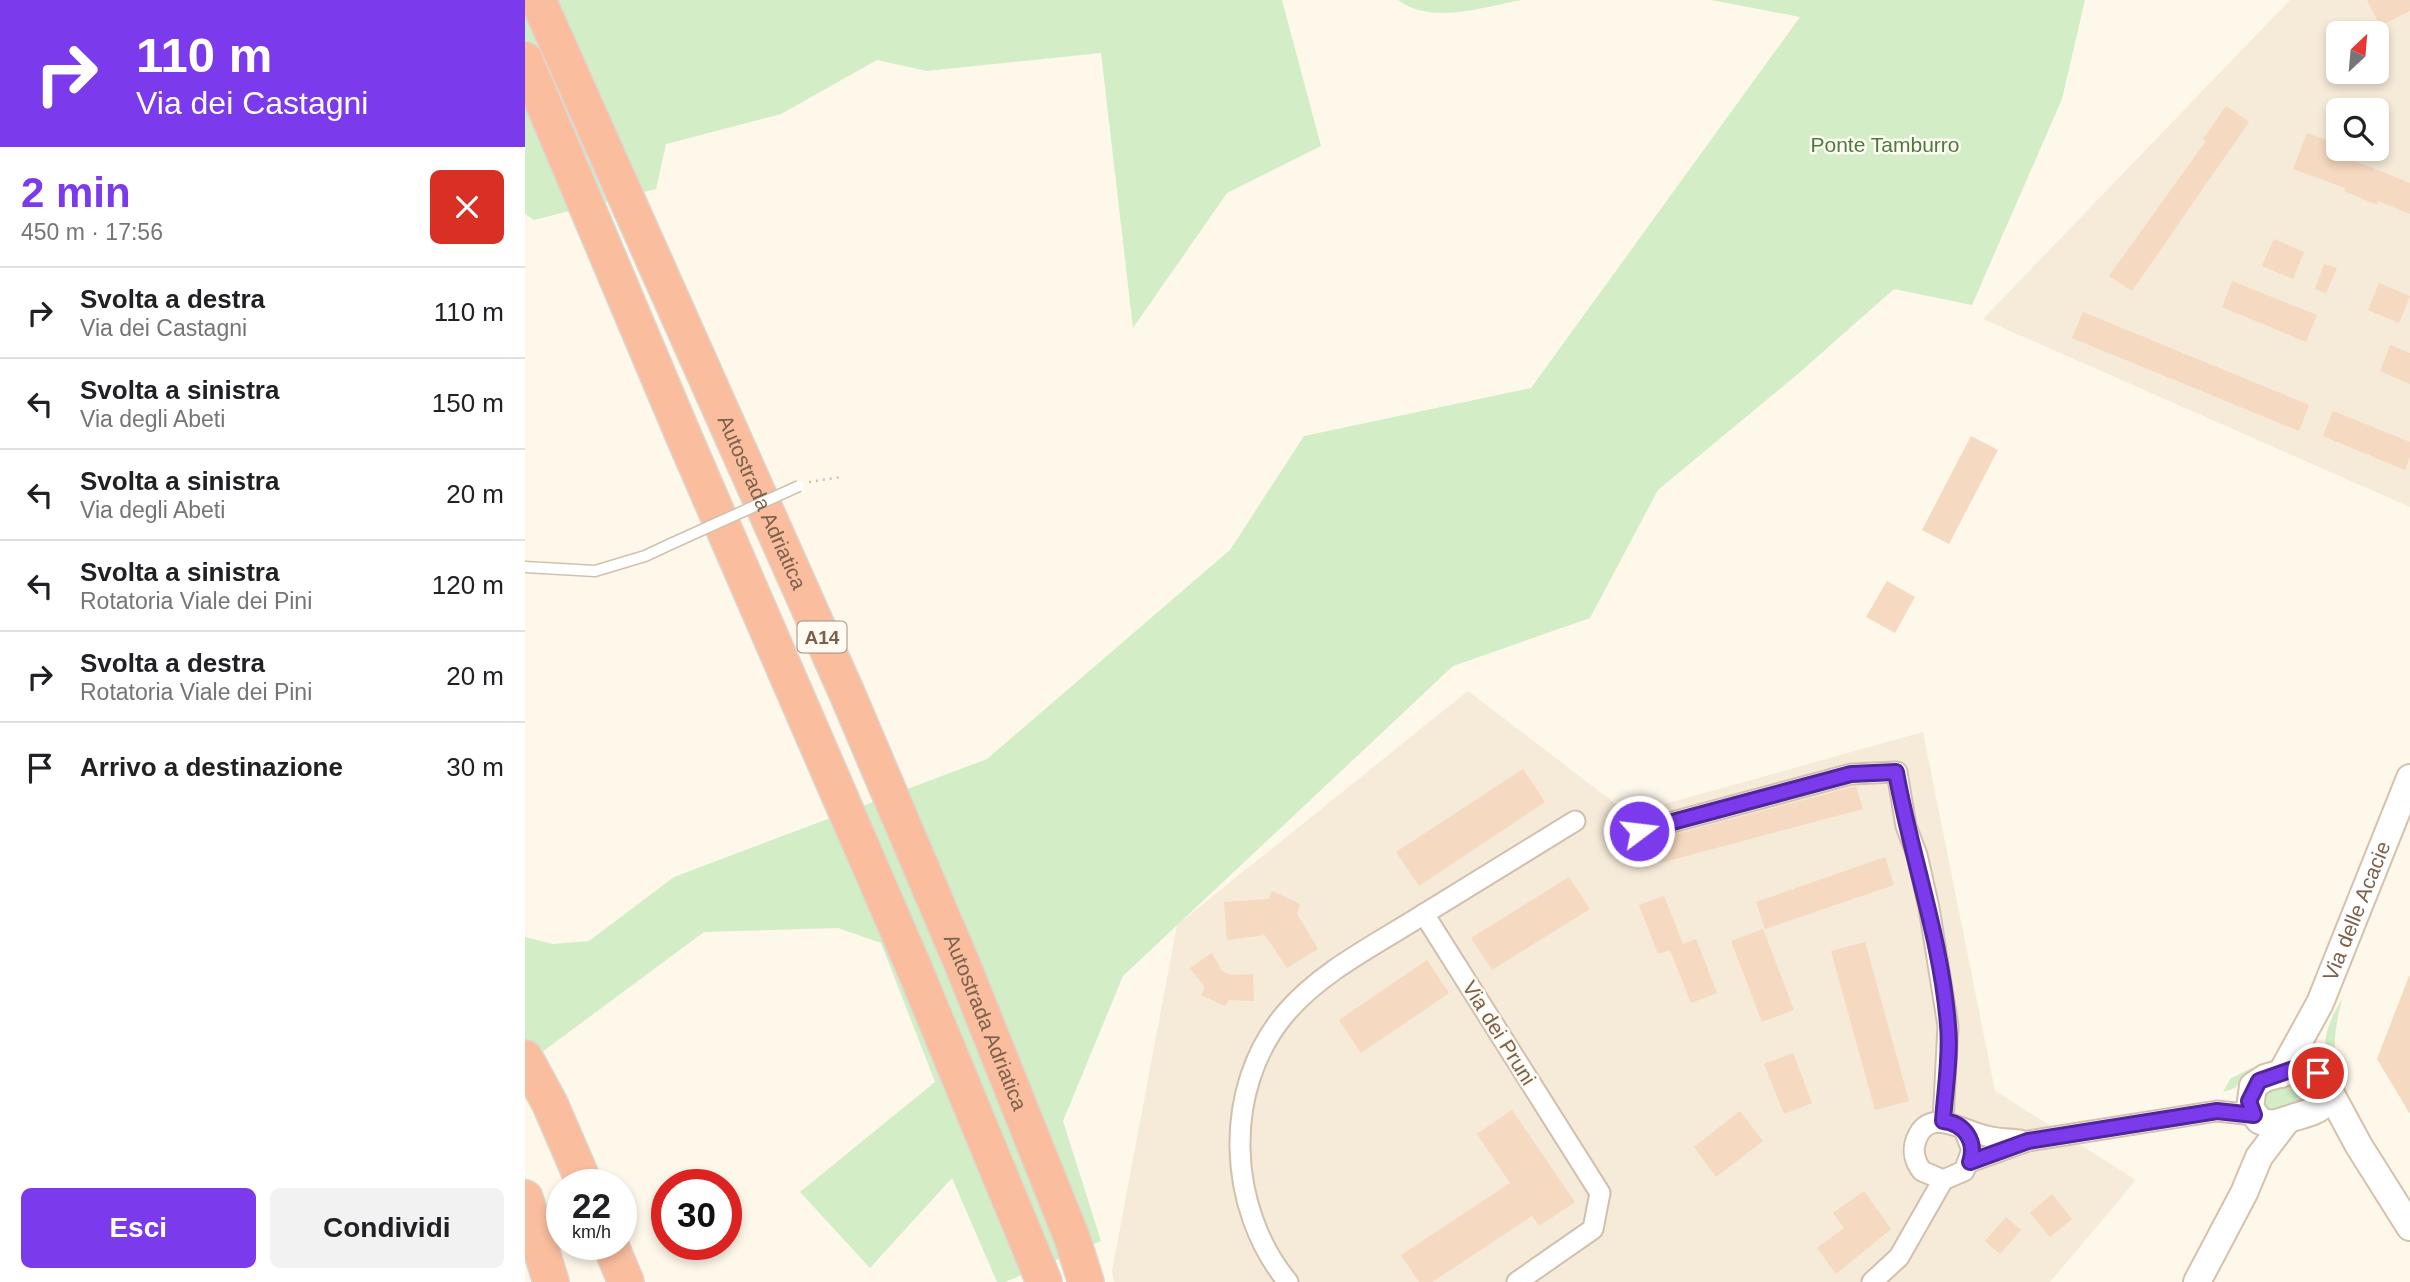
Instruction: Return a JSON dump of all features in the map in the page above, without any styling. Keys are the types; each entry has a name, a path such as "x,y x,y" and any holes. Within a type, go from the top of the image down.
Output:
{"highway":[{"name":"Autostrada Adriatica","path":"538,0 846,691 963,965 1072,1238 1086,1282"},
{"name":"Autostrada Adriatica","path":"525,60 689,450 915,970 1044,1282"},
{"path":"525,1058 550,1104 578,1169"},
{"path":"525,1198 551,1282"},
{"path":"617,1260 626,1282"}],"street":[{"path":"1639,831 1851,774 1896,772 1906,826 1917,855 1929,908 1948,1026 1943,1121"},
{"name":"Via delle Acacie","path":"2281,1074 2320,1003 2410,778"},
{"path":"1288,1282 1272,1263 1250,1219 1240,1172 1240,1127 1247,1086 1266,1041 1285,1014 1307,992 1424,914 1575,821"},
{"name":"Via dei Pruni","path":"1424,914 1600,1193 1593,1229 1517,1282"},
{"name":"Via delle Acacie","path":"2320,1003 2317,1035 2324,1081"},
{"path":"2259,1157 2254,1109 2259,1081 2304,1068 2324,1081 2359,1146 2410,1227"},
{"path":"1872,1282 1899,1257 1923,1210 1943,1180 1959,1175 1970,1162 2028,1141 2217,1111 2254,1109 2273,1124 2316,1112 2326,1100 2324,1081"},
{"path":"2298,1117 2338,1128 2359,1146"},
{"path":"2197,1282 2245,1193 2259,1157 2298,1117"},
{"path":"1923,1210 1922,1171 1915,1156 1916,1139 1927,1126 1943,1121 1988,1136 2028,1141"},
{"path":"1964,1129 1972,1144 1970,1162"},
{"path":"1922,1171 1943,1180"}],"lane":[{"path":"525,567 595,570 645,556 799,486"}],"path":[{"path":"799,486 841,477"}],"shaded area":[{"path":"2290,0 2410,0 2410,507 1983,319"},
{"path":"1468,691 1629,814 1923,732 1995,1091 2136,1180 2050,1282 1114,1282 1112,1271 1177,925"}],"green space":[{"path":"525,0 1282,0 1321,146 1227,193 1133,328 1101,53 927,71 877,60 781,114 666,144 656,189 534,220 525,214"},
{"path":"1398,0 1522,0 1474,10 1441,13 1426,12"},
{"name":"Ponte Tamburro","path":"1711,0 2085,0 2062,99 1972,305 1894,289 1799,373 1658,490 1590,618 1453,666 1123,976 1063,1121 1101,1241 1005,1282 997,1282 952,1178 870,1268 800,1192 935,1082 881,943 838,928 704,932 534,1058 525,1069 525,937 553,944 589,941 674,877 987,759 1230,550 1304,436 1531,388 1800,17"},
{"path":"2342,999 2335,1043 2335,1055 2342,1079 2341,1089 2329,1065 2325,1044 2330,1023"},
{"path":"2253,1067 2235,1088 2223,1092 2230,1079"},
{"path":"2301,1080 2310,1082 2313,1089 2311,1098 2268,1110 2262,1105 2262,1094"}],"building":[{"path":"2367,0 2410,0 2410,11 2389,22 2378,21"},
{"path":"2226,106 2249,122 2132,291 2109,276 2206,141 2203,139"},
{"path":"2307,133 2326,140 2326,161 2355,161 2410,183 2410,214 2378,201 2377,205 2344,191 2345,188 2293,169"},
{"path":"2274,239 2304,252 2293,279 2262,266"},
{"path":"2324,264 2337,268 2326,293 2315,289"},
{"path":"2232,281 2317,315 2306,342 2222,307"},
{"path":"2379,283 2410,296 2399,323 2368,310"},
{"path":"2083,312 2309,405 2299,431 2072,338"},
{"path":"2390,345 2410,353 2410,384 2380,371"},
{"path":"2333,411 2410,442 2410,456 2405,470 2323,436"},
{"path":"1971,436 1998,450 1949,544 1922,530"},
{"path":"1887,581 1915,597 1895,633 1866,617"},
{"path":"1523,769 1545,802 1419,886 1396,852"},
{"path":"1856,786 1863,809 1660,863 1653,840"},
{"path":"1885,857 1894,885 1765,929 1756,902"},
{"path":"1569,877 1590,909 1492,970 1471,938"},
{"path":"1272,891 1300,904 1297,914 1318,949 1287,968 1265,935 1227,940 1224,902 1269,899"},
{"path":"1664,896 1683,944 1696,939 1717,993 1691,1003 1670,950 1658,954 1639,905"},
{"path":"1763,929 1794,1010 1762,1022 1731,941"},
{"path":"1865,942 1909,1101 1875,1110 1831,951"},
{"path":"1212,953 1222,971 1231,975 1253,974 1254,1001 1229,1000 1225,1006 1201,995 1205,988 1190,968"},
{"path":"1427,960 1449,993 1361,1053 1339,1020"},
{"path":"2410,976 2410,1114 2377,1059"},
{"path":"1793,1053 1812,1103 1784,1114 1764,1064"},
{"path":"1512,1110 1575,1202 1539,1226 1532,1216 1432,1282 1419,1282 1401,1255 1510,1183 1477,1134"},
{"path":"1740,1111 1763,1141 1716,1177 1694,1147"},
{"path":"1864,1191 1891,1229 1836,1274 1817,1248 1844,1228 1833,1213"},
{"path":"2052,1194 2072,1219 2050,1237 2030,1213"},
{"path":"2006,1217 2021,1230 2000,1254 1985,1241"}],"route":[{"path":"1639,831 1851,774 1896,772 1906,826 1917,855 1929,908 1948,1026 1943,1121 1964,1129 1972,1144 1970,1162 2028,1141 2217,1111 2254,1115 2250,1108 2250,1093 2253,1086 2265,1077 2296,1068 2311,1069 2318,1073"}]}
